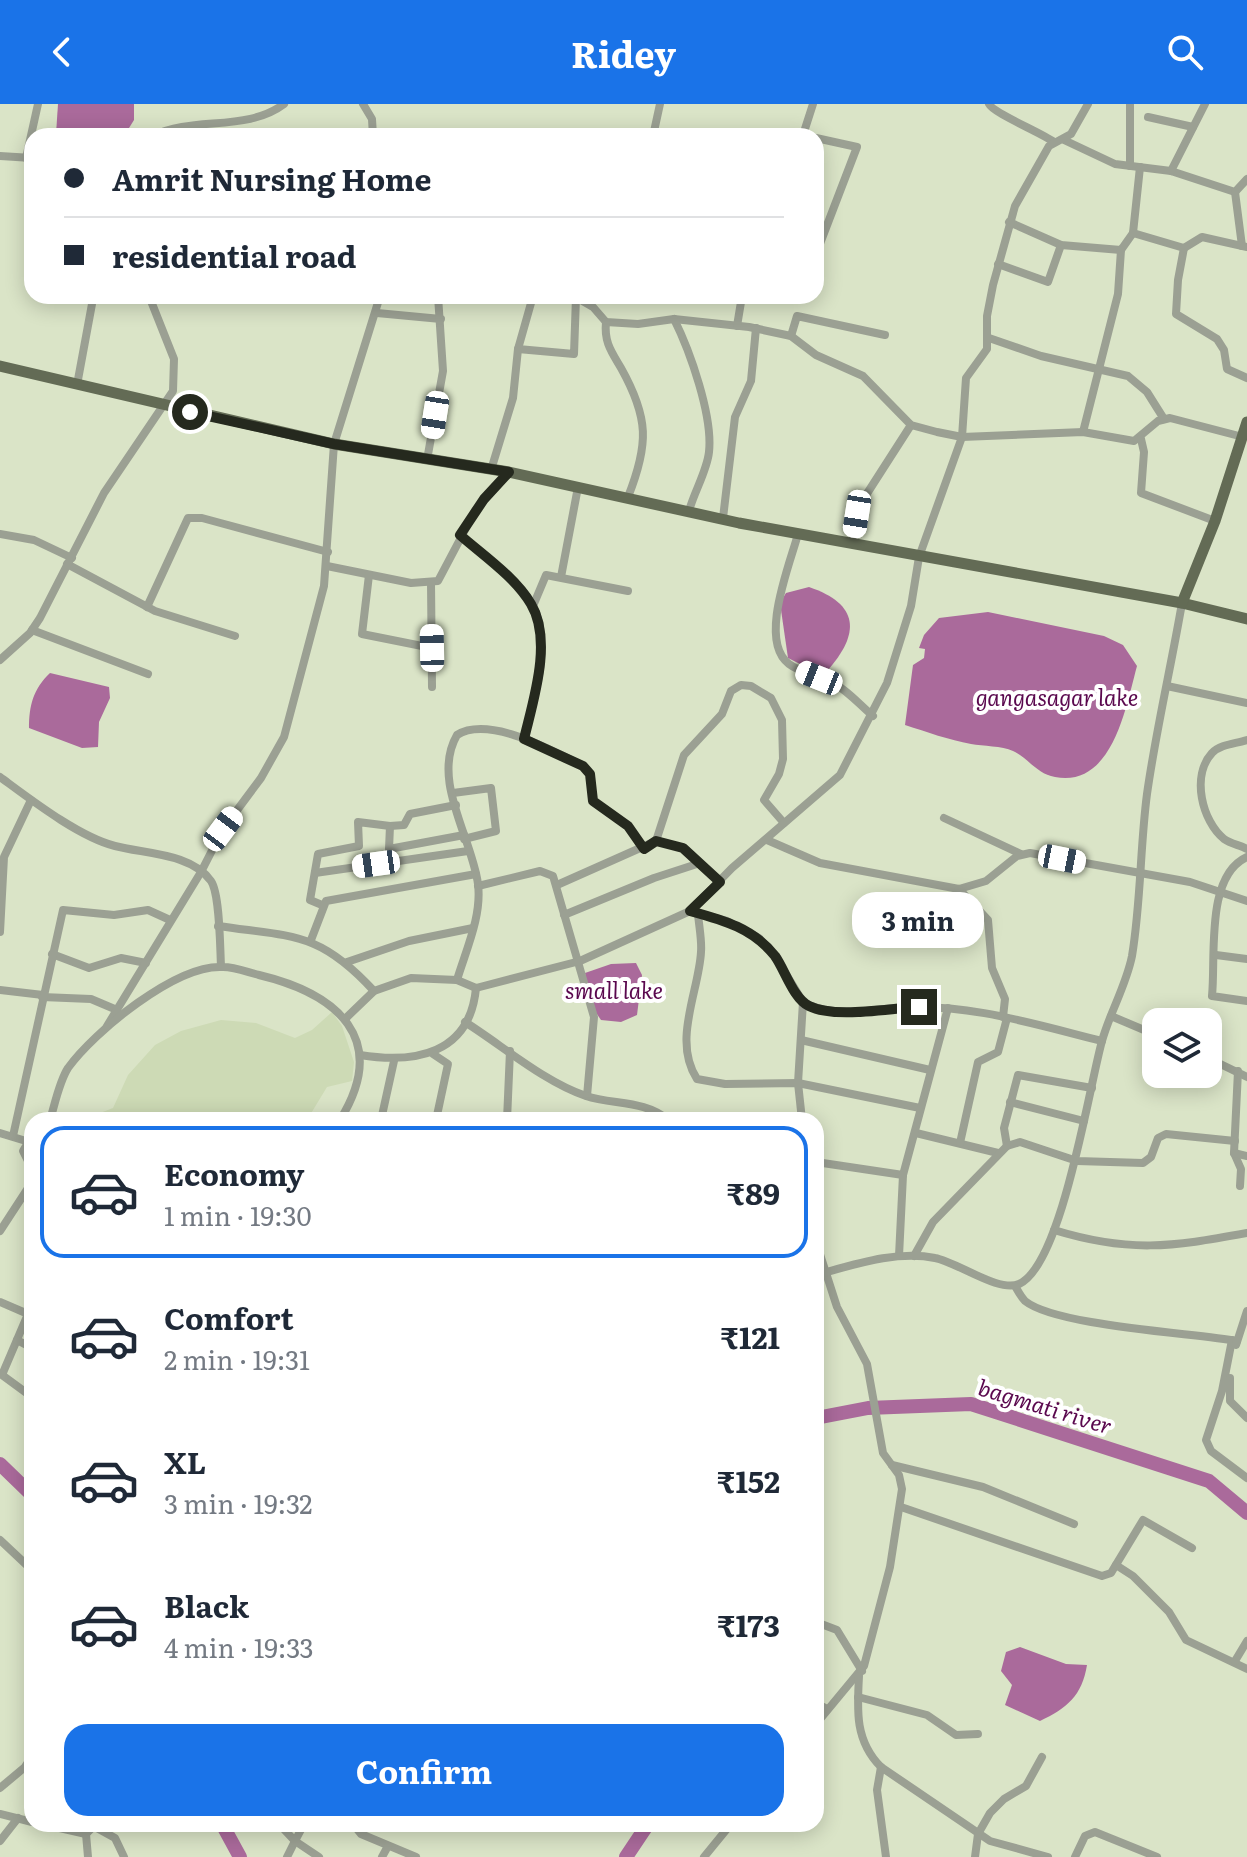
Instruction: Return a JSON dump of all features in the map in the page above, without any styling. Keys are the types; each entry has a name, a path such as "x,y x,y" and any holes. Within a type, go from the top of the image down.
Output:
{"main road":[{"path":"0,366 165,407 334,444 509,472 798,534 1182,603 1247,619"},
{"path":"1182,603 1215,521 1247,422"}],"street":[{"path":"34,128 38,104"},
{"path":"198,128 271,113 284,104"},
{"path":"363,104 374,128"},
{"path":"655,128 660,104"},
{"path":"805,128 813,104"},
{"path":"989,104 996,113 1034,128 1054,142"},
{"path":"1064,140 1088,104"},
{"path":"1083,432 1118,294 1121,250 1133,233 1135,167 1130,104"},
{"path":"1171,171 1205,104"},
{"path":"1148,117 1193,127"},
{"path":"824,140 857,147 824,233"},
{"path":"346,1018 374,991 411,978 457,980 476,988 580,961 694,912 720,882 784,823 831,786 873,716 911,606 919,557 962,437 966,378 985,353 989,338 987,316 1009,222 1027,182 1054,142 1064,140 1097,157 1135,167 1171,171 1235,192"},
{"path":"0,156 24,158"},
{"path":"1235,192 1247,179"},
{"path":"1133,233 1184,248 1202,237 1245,246 1235,192"},
{"path":"1009,222 1061,245 1121,250"},
{"path":"998,264 1048,282 1061,245"},
{"path":"1184,248 1176,314 1217,339 1224,350 1227,369 1247,378"},
{"path":"77,385 92,304"},
{"path":"0,660 32,630 104,493 173,391 176,371 152,304"},
{"path":"53,1112 67,1070 107,1026 201,872 223,829 261,778 284,737 314,630 327,566 334,444 379,304"},
{"path":"427,460 443,379 439,304"},
{"path":"491,470 513,398 518,349 531,304"},
{"path":"518,349 574,354 575,304"},
{"path":"588,304 606,322 605,341 638,406 645,431 641,463 628,497"},
{"path":"737,326 741,304"},
{"path":"377,313 441,319"},
{"path":"791,336 797,316 885,335"},
{"path":"674,319 696,368 709,442 708,458 689,511"},
{"path":"606,322 638,324 674,319 756,328 791,336 816,355 863,376 911,425 962,437 1083,432 1129,441 1141,439 1164,419 1190,421 1243,437"},
{"path":"723,518 735,417 751,381 756,328"},
{"path":"989,338 1041,356 1100,368 1136,380 1164,419"},
{"path":"852,544 859,506 911,425"},
{"path":"1141,439 1144,452 1141,493 1215,521"},
{"path":"327,566 411,583 431,582 444,574 460,535 484,499 509,472"},
{"path":"561,577 578,487"},
{"path":"147,607 188,518 202,518 328,552"},
{"path":"0,534 34,540 147,607 235,636"},
{"path":"798,534 778,602 776,629 780,651 790,665 838,686 873,716"},
{"path":"460,535 517,586 533,606"},
{"path":"369,575 362,634 432,648"},
{"path":"524,739 539,666 533,606 543,576 628,591"},
{"path":"431,582 432,687"},
{"path":"824,1273 899,1256 914,1256 944,1260 995,1283 1015,1286 1029,1277 1054,1230 1077,1161 1102,1041 1131,959 1147,792 1182,603"},
{"path":"32,630 148,674"},
{"path":"557,885 644,849 656,841 684,755 722,714 731,691 741,685 751,686 771,698 782,720 783,759 779,774 764,800 784,823"},
{"path":"1167,686 1247,703"},
{"path":"457,980 473,928 478,886 453,793 450,753 457,735 483,729 524,739 583,766 590,774 593,801 628,826 644,849"},
{"path":"1247,740 1221,746 1213,752 1204,769 1202,789 1206,812 1221,836 1247,849"},
{"path":"0,777 31,800 113,846 162,854 201,872 213,883 221,966"},
{"path":"390,826 389,849 496,831 491,788 453,793"},
{"path":"0,932 4,857 31,800"},
{"path":"322,905 310,900 321,851 359,846 358,822 404,825 410,814 456,805"},
{"path":"944,818 997,840 1021,854 1190,882 1247,901"},
{"path":"767,840 820,863 959,889 986,881 1021,854"},
{"path":"656,841 683,848 720,882"},
{"path":"315,873 468,851"},
{"path":"1247,857 1237,862 1224,877 1213,925 1216,955 1212,996 1247,1001"},
{"path":"564,915 654,878 700,863"},
{"path":"478,886 546,871 552,873 580,961 595,1023 587,1096"},
{"path":"311,940 322,905 333,898 476,874"},
{"path":"959,889 988,920 992,968 1005,999 998,1052 978,1062 960,1143"},
{"path":"13,1136 64,908 114,915 148,910 170,920"},
{"path":"694,912 727,921 759,938 775,956 803,1002 798,1083 801,1112"},
{"path":"694,912 701,954 688,1017 693,1074 701,1082 798,1083 920,1108"},
{"path":"218,926 311,940 347,962 374,991"},
{"path":"347,962 409,941 473,928"},
{"path":"52,954 89,968 121,958 146,963"},
{"path":"1216,955 1247,959"},
{"path":"107,1026 164,987 186,976 221,966 281,980 333,1005 346,1018 360,1055 353,1098 345,1112"},
{"path":"360,1055 394,1061 433,1054 458,1034 474,1008 476,988"},
{"path":"0,990 91,999 117,1010"},
{"path":"803,1002 827,1010 948,1008 1005,1017 1102,1041"},
{"path":"899,1256 903,1175 948,1008"},
{"path":"1111,1016 1142,1029"},
{"path":"465,1022 587,1096 657,1112"},
{"path":"801,1040 930,1070"},
{"path":"507,1112 510,1051"},
{"path":"433,1054 448,1064 438,1112"},
{"path":"383,1112 394,1061"},
{"path":"1222,1064 1247,1077"},
{"path":"1238,1071 1234,1153 1241,1169 1240,1186"},
{"path":"1007,1146 1004,1132 1017,1078 1021,1074 1092,1088"},
{"path":"1010,1102 1084,1121"},
{"path":"0,1133 24,1137"},
{"path":"916,1133 998,1153"},
{"path":"914,1256 933,1222 1007,1146 1020,1142 1077,1161 1143,1163 1151,1157 1158,1138 1166,1134 1235,1141"},
{"path":"1234,1153 1247,1156"},
{"path":"824,1163 903,1175"},
{"path":"0,1231 24,1194"},
{"path":"1054,1230 1100,1243 1137,1247 1247,1233"},
{"path":"824,1282 867,1364 883,1453 901,1482 901,1507 886,1583 861,1673 858,1697 861,1739 868,1753 881,1767 978,1834 1048,1857"},
{"path":"1015,1286 1028,1303 1073,1317 1129,1329 1234,1341"},
{"path":"0,1302 24,1310"},
{"path":"1247,1311 1234,1341 1206,1440 1211,1451 1247,1478"},
{"path":"24,1325 1,1375 24,1391"},
{"path":"17,1340 24,1344"},
{"path":"1234,1341 1228,1395 1247,1418"},
{"path":"892,1465 983,1487 1074,1524"},
{"path":"901,1507 1102,1576 1109,1575 1143,1520 1192,1548"},
{"path":"0,1540 24,1562"},
{"path":"1116,1565 1133,1576 1169,1612 1186,1640 1247,1669"},
{"path":"824,1625 837,1630 861,1673"},
{"path":"1235,1661 1247,1641"},
{"path":"824,1713 861,1673"},
{"path":"858,1697 927,1715 956,1735 978,1734"},
{"path":"975,1857 978,1834 994,1808 1029,1782 1042,1757"},
{"path":"881,1767 877,1790 886,1857"},
{"path":"0,1788 24,1768"},
{"path":"0,1814 24,1820"},
{"path":"0,1841 18,1818"},
{"path":"77,1832 86,1834 88,1857"},
{"path":"106,1832 115,1838 124,1857"},
{"path":"287,1832 319,1857"},
{"path":"287,1857 300,1832"},
{"path":"357,1832 416,1857"},
{"path":"704,1857 724,1832"},
{"path":"1075,1857 1085,1836 1095,1832 1157,1857"},
{"path":"382,1857 388,1846"}],"shaded area":[{"path":"332,1012 342,1026 354,1062 352,1081 327,1087 312,1112 103,1112 113,1108 128,1075 155,1045 181,1031 221,1020 256,1023 295,1038 312,1030"}],"water":[{"path":"58,104 134,104 134,120 129,128 56,128"},
{"path":"809,587 838,602 850,621 846,644 827,671 808,668 788,658 780,603 786,593"},
{"name":"gangasagar lake","path":"988,612 1104,636 1123,645 1137,666 1114,741 1091,770 1075,777 1055,777 1043,773 1009,749 963,742 905,725 913,665 924,658 925,649 919,648 924,635 939,618"},
{"path":"50,673 109,687 110,698 99,722 98,747 82,748 29,728 33,698"},
{"name":"small lake","path":"636,963 642,975 637,1015 621,1022 601,1020 592,1007 585,973 611,964"},
{"path":"1020,1647 1066,1664 1087,1665 1085,1676 1072,1700 1040,1721 1005,1705 1012,1685 1001,1671 1006,1652"}],"waterway":[{"name":"bagmati river","path":"824,1416 868,1408 971,1404 1209,1481 1247,1513"},
{"name":"bagmati river","path":"0,1464 24,1487"},
{"name":"bagmati river","path":"226,1832 240,1857"},
{"name":"bagmati river","path":"626,1857 643,1832"}],"route":[{"path":"190,412 334,444 509,472 484,499 460,535 517,586 533,606 538,630 539,666 524,739 583,766 590,774 593,801 628,826 644,849 656,841 678,845 689,852 720,882 690,911 727,921 759,938 775,956 803,1002 827,1010 919,1007"}]}
